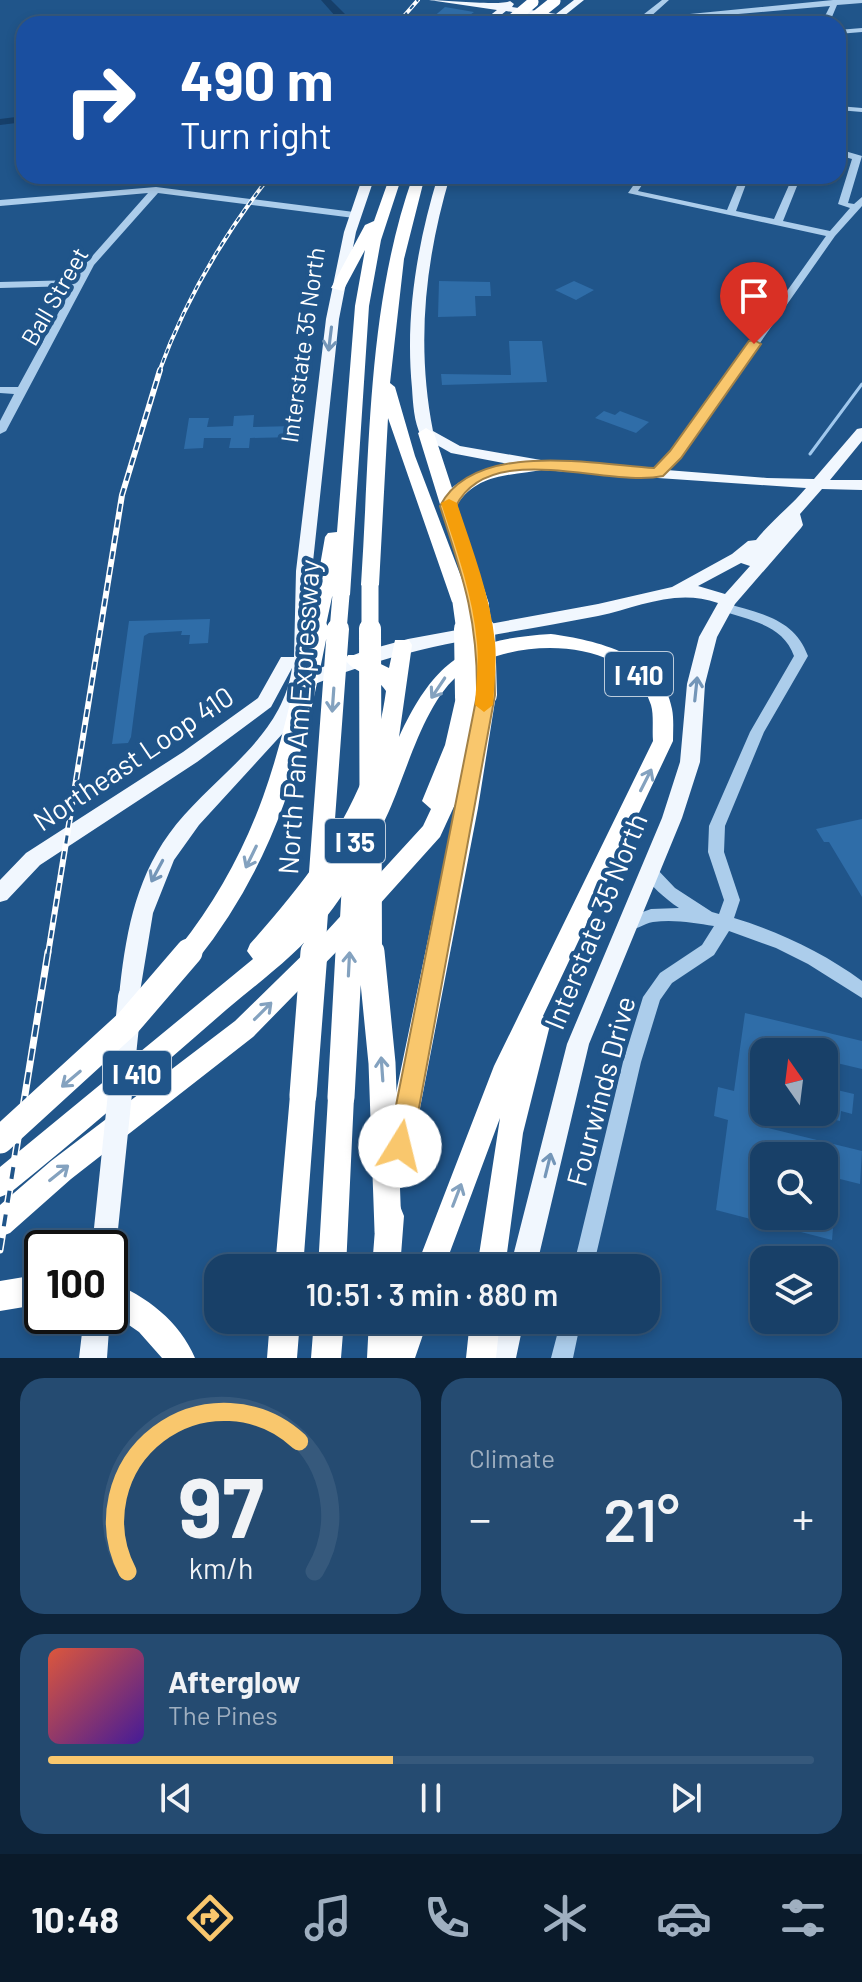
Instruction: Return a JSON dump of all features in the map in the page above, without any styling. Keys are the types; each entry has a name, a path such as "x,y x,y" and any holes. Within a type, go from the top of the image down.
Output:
{"highway":[{"path":"517,16 536,0"},
{"path":"536,16 555,0"},
{"name":"North Pan Am Expressway","path":"290,1254 303,1095 332,594 355,415 362,306 381,217 393,184"},
{"name":"I 35","path":"332,1254 383,376 395,260 417,184"},
{"path":"338,288 365,233 381,217"},
{"path":"383,376 407,456 486,646 476,696 446,770 414,841 387,880"},
{"path":"426,433 448,506 470,603"},
{"path":"448,506 460,487 482,474 541,465"},
{"path":"370,585 368,926 382,1075 388,1230"},
{"path":"0,1140 97,1058 172,975 219,916 259,842 282,782 332,594"},
{"name":"I 410","path":"0,1182 81,1120 308,923 368,831 441,681 485,648 514,641 543,639 590,647 625,663 655,693 665,718 663,741 507,1066 435,1254"},
{"path":"191,1025 288,919 323,869 374,784 390,734 402,645"},
{"path":"355,660 385,674 396,690"},
{"path":"387,1254 404,1117 472,781 479,731 476,696"},
{"path":"0,1223 61,1170 244,1029 432,831 479,731"},
{"path":"493,1254 510,1133 546,984"},
{"path":"0,1296 24,1292"},
{"path":"128,1306 147,1321 180,1358"},
{"path":"282,1358 284,1334"},
{"path":"326,1358 328,1334"},
{"path":"382,1358 383,1334"},
{"path":"400,1358 408,1334"},
{"path":"481,1358 484,1334"}],"main road":[{"path":"433,0 455,0 505,8 530,16"},
{"path":"495,16 516,0 549,10 570,7"},
{"path":"557,16 580,0"},
{"name":"Interstate 35 North","path":"106,1230 136,937 153,879 179,835 289,710 298,684 304,573 338,288 354,215 366,184"},
{"path":"442,184 420,288 419,399 426,433 456,450 541,465 767,483 862,485"},
{"path":"298,684 355,660 402,645 673,592 738,558 794,512 862,432"},
{"path":"726,610 795,525 788,495 767,483"},
{"name":"Interstate 35 North","path":"526,1254 578,1044 672,818 690,762 701,655 726,610 727,589 773,529"},
{"name":"Interstate 35 North","path":"260,746 289,675 287,661 304,573"},
{"path":"673,592 703,593 726,610"},
{"path":"649,599 700,600 726,610"},
{"name":"Northeast Loop 410","path":"0,894 33,859 199,751 265,702 287,661"},
{"path":"93,1358 95,1334"},
{"path":"502,1358 508,1334"}],"street":[{"path":"646,16 666,0"},
{"path":"697,16 862,1"},
{"path":"858,204 843,204 859,158"},
{"path":"638,184 632,193 832,234"},
{"path":"730,214 742,184"},
{"path":"778,222 794,184"},
{"path":"0,203 156,190 354,215"},
{"name":"Ball Street","path":"0,431 90,264 156,190"},
{"path":"658,473 676,455 832,234 858,204"},
{"path":"0,285 79,283"},
{"path":"0,390 23,391"},
{"path":"726,610 732,617 756,618"},
{"path":"716,920 732,900 716,852 717,826 757,732 801,656 791,635 756,618 726,610"},
{"path":"649,871 669,893 716,920 812,957 862,991"},
{"path":"626,926 638,918 660,913 716,920"},
{"name":"Fourwinds Drive","path":"586,1254 632,1062 652,997 666,978 708,950 716,920"},
{"path":"562,1358 568,1334"}],"building":[{"path":"445,7 474,12 469,16 434,16"},
{"path":"439,281 490,282 491,296 475,296 476,316 438,317"},
{"path":"574,281 594,290 576,300 555,290"},
{"path":"509,341 542,341 547,382 442,385 441,374 511,375"},
{"path":"604,411 615,415 620,411 649,422 636,433 595,418"},
{"path":"254,415 253,427 295,426 295,437 250,438 249,448 229,448 231,438 204,438 203,448 184,449 189,418 209,418 207,427 233,426 234,416"},
{"path":"210,619 208,643 189,644 190,635 181,635 182,631 144,636 131,737 128,743 112,744 129,621"},
{"path":"862,819 862,897 829,842 824,842 816,829"},
{"path":"745,1013 862,1041 862,1069 838,1063 838,1038 750,1038 750,1126 768,1126 825,1142 750,1142 750,1219 716,1210 728,1120 714,1116 718,1087 734,1091"},
{"path":"838,1090 854,1094 852,1114 841,1111 840,1121"},
{"path":"838,1145 862,1151 860,1184 838,1178"},
{"path":"793,1230 833,1230 832,1240"}],"waterway":[{"path":"326,0 341,16"},
{"path":"0,122 16,120"},
{"path":"810,454 862,384"}],"railway":[{"path":"404,16 418,0"},
{"path":"159,372 181,319 207,270 264,184"},
{"path":"48,954 122,495 160,370"},
{"path":"0,1250 48,952"}],"slow traffic":[{"path":"449,503 472,573 483,622 486,646 484,705"}],"route":[{"path":"400,1146 475,767 486,695 486,646 480,604 448,506 454,494 470,480 501,469 541,465 658,473 676,455 754,344"}]}
